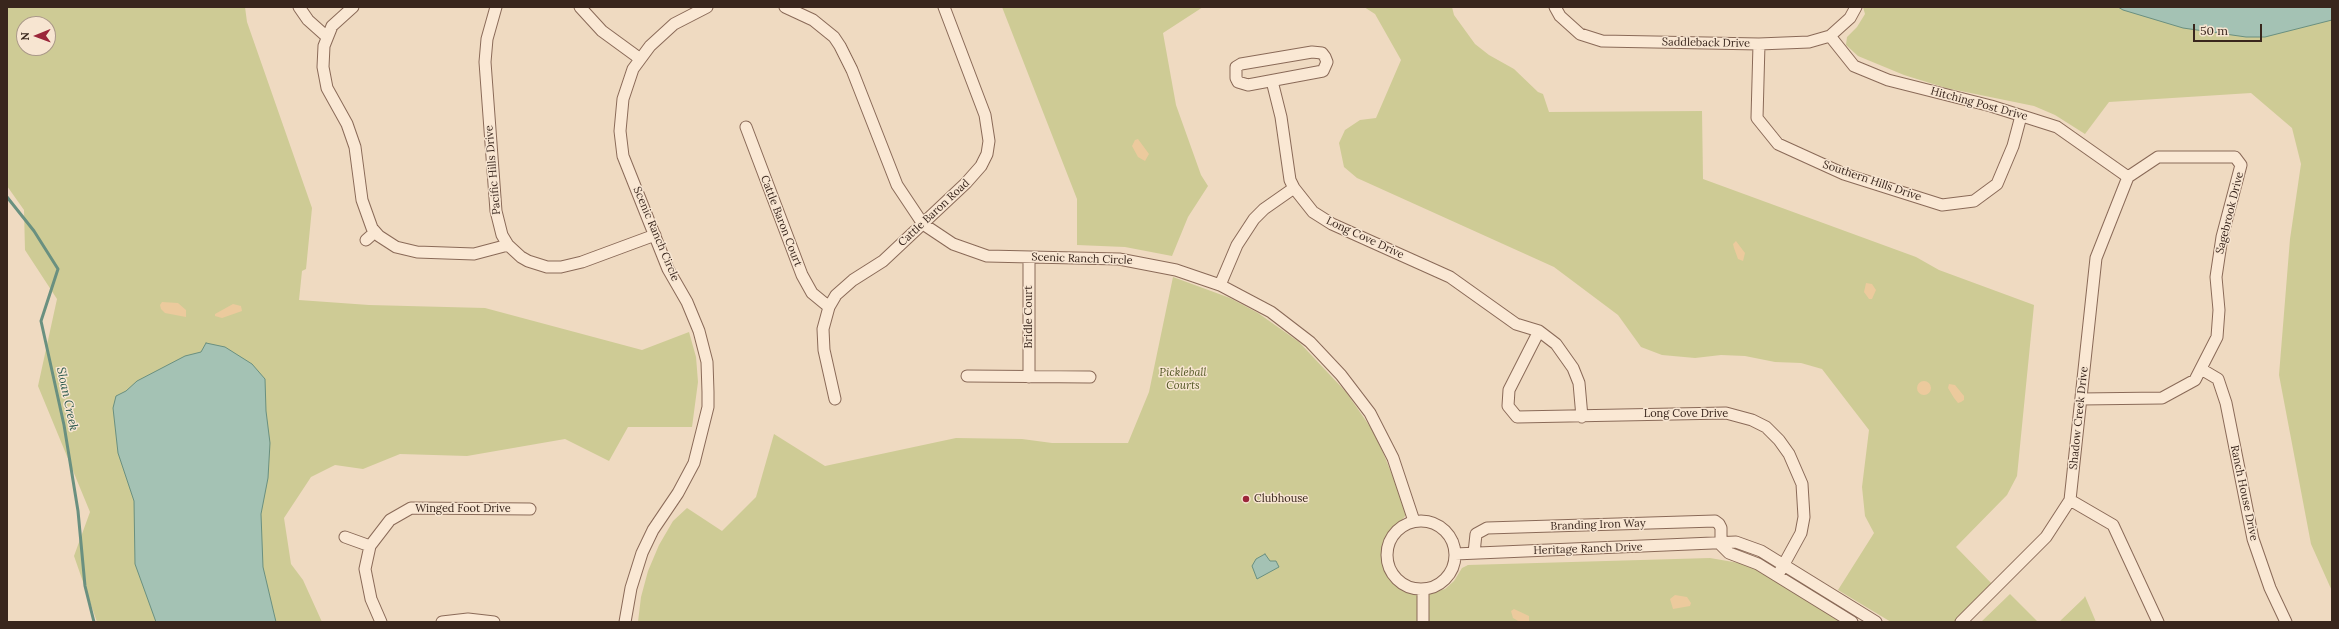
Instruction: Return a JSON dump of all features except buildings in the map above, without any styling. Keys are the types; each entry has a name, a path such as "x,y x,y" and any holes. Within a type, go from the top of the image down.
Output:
{"street":[{"path":"299,7 308,20 327,37"},
{"path":"353,7 340,17 327,37 322,55 324,77 327,88 352,136 358,160 365,214 375,232 396,247 417,252 474,254 508,244"},
{"name":"Pacific Hills Drive","path":"496,7 487,39 485,62 496,211 502,235 508,244 528,262 547,267 561,267 582,262 655,235"},
{"path":"580,7 602,31 639,58"},
{"name":"Scenic Ranch Circle","path":"625,622 631,588 640,558 653,530 678,493 694,463 708,407 707,362 700,331 687,302 668,269 620,144 623,99 639,58 674,24 707,7"},
{"name":"Scenic Ranch Circle","path":"785,7 813,20 834,37 840,46 852,70 896,185 923,224 953,244 987,256 1098,258 1134,261 1176,270 1220,285 1271,312 1310,342 1341,375 1370,413 1401,480 1414,521"},
{"name":"Cattle Baron Road","path":"835,399 823,340 823,329 829,307 836,295 844,287 883,261 923,224 974,175 987,154 989,141 985,115 944,7"},
{"name":"Saddleback Drive","path":"1555,7 1560,16 1580,34 1602,41 1759,44 1809,42 1830,36 1850,18 1856,7"},
{"name":"Hitching Post Drive","path":"1830,36 1854,66 1888,80 1991,106 2057,127 2128,177"},
{"name":"Southern Hills Drive","path":"1759,44 1756,118 1778,144 1844,174 1942,205 1974,202 1997,184 2013,146 2021,116"},
{"path":"1318,52 1325,57 1327,62 1323,71 1272,81 1243,85 1236,78 1236,67 1241,64 1318,52"},
{"name":"Long Cove Drive","path":"1272,81 1281,117 1285,157 1294,188 1312,212 1320,218 1450,278 1516,324 1539,331 1556,344 1573,368 1579,383 1582,417"},
{"name":"Cattle Baron Court","path":"746,126 802,275 812,293 829,307"},
{"name":"Sagebrook Drive","path":"2081,399 2162,398 2195,380 2217,337 2219,310 2216,276 2221,245 2242,165 2235,157 2158,157 2128,177"},
{"name":"Shadow Creek Drive","path":"1961,622 2046,537 2070,500 2096,258 2128,177"},
{"path":"1220,285 1237,245 1254,220 1264,208 1294,188"},
{"path":"366,240 375,232"},
{"name":"Bridle Court","path":"1029,257 1029,377"},
{"name":"Long Cove Drive","path":"1539,331 1509,390 1508,406 1517,417 1582,417 1726,413 1739,415 1766,428 1779,440 1790,454 1802,484 1804,517 1801,533 1785,565 1778,575"},
{"name":"Ranch House Drive","path":"2201,369 2218,379 2226,402 2253,539 2270,588 2286,622"},
{"path":"967,376 1090,377"},
{"path":"2070,500 2113,525 2158,622"},
{"name":"Winged Foot Drive","path":"381,622 371,599 365,569 370,546 390,520 411,508 530,509"},
{"path":"1414,521 1433,523 1442,528 1453,544 1455,554 1453,564 1442,582 1423,589 1412,588 1401,583 1393,575 1387,559 1389,542 1394,533 1403,525 1414,521"},
{"name":"Branding Iron Way","path":"1474,553 1476,534 1487,528 1598,524 1714,521 1719,524 1721,528 1721,545"},
{"path":"345,537 370,546"},
{"name":"Heritage Ranch Drive","path":"1455,554 1721,545 1730,542 1745,544 1785,565 1876,622"},
{"path":"1721,545 1729,553 1749,559 1778,575 1852,622"},
{"path":"1423,589 1423,622"},
{"path":"442,622 468,619 494,622"}],"green space":[{"path":"7,7 245,7 247,22 312,208 306,269 302,271 299,300 369,305 485,308 642,350 689,332 696,357 698,382 692,427 628,427 609,461 565,439 467,456 400,454 363,469 335,465 311,477 284,518 291,564 303,580 322,622 97,622 74,556 90,512 38,386 57,299 25,250 24,210 7,186"},
{"path":"1002,7 1203,7 1163,33 1176,105 1201,175 1208,186 1188,217 1172,256 1125,247 1077,245 1077,199"},
{"path":"1364,7 1452,7 1454,15 1475,44 1489,55 1514,69 1538,92 1543,94 1549,112 1702,111 1703,179 1916,257 1939,270 2034,305 2017,476 2007,495 1956,547 1994,586 1957,622 1891,622 1838,590 1874,533 1865,516 1862,487 1869,430 1822,369 1801,363 1775,362 1745,356 1721,355 1695,358 1662,355 1641,347 1618,315 1554,267 1357,178 1344,167 1339,143 1345,130 1360,120 1376,118 1401,60 1375,14"},
{"path":"1863,7 2332,7 2332,591 2311,544 2279,375 2290,239 2301,164 2292,128 2251,93 2109,102 2085,134 2055,115 2034,106 1946,88 1904,75 1858,56 1846,45 1847,37 1857,27 1865,14"},
{"name":"Pickleball Courts","path":"1173,277 1230,298 1258,313 1299,342 1346,392 1371,428 1382,450 1406,509 1406,515 1387,535 1383,546 1382,557 1386,570 1391,579 1407,590 1413,593 1434,592 1445,589 1454,581 1462,568 1468,565 1710,558 1739,563 1757,570 1841,622 638,622 641,597 648,571 659,545 673,521 687,508 722,531 756,497 774,434 825,466 956,438 1022,439 1052,443 1128,443 1149,392"},
{"path":"2010,594 2038,622 1981,622"},
{"path":"2085,596 2096,622 2059,622 2084,598"}],"sand":[{"path":"1138,139 1149,154 1145,161 1138,157 1132,146 1135,140"},
{"path":"1736,241 1745,253 1743,261 1738,259 1734,248 1733,244"},
{"path":"1866,283 1872,284 1876,290 1872,299 1869,299 1864,292"},
{"path":"162,302 178,303 186,310 186,317 165,313 161,309 160,305"},
{"path":"233,304 241,306 242,311 222,318 215,316 215,314"},
{"path":"1924,381 1929,383 1931,388 1929,393 1924,395 1919,393 1917,388 1919,383"},
{"path":"1949,384 1955,385 1964,396 1964,400 1958,403 1948,388"},
{"path":"1675,595 1687,597 1691,603 1690,606 1673,609 1670,599"},
{"path":"1514,609 1529,616 1529,622 1520,622 1513,618 1511,611"}],"shaded area":[{"path":"2118,7 2332,7 2332,20 2265,37 2246,37 2183,28 2123,10"},
{"path":"206,343 225,347 252,364 265,379 266,411 270,443 268,478 261,514 263,567 276,622 156,622 135,564 134,501 118,453 113,408 116,396 126,391 137,381 185,356 201,352"},
{"path":"1265,554 1270,561 1276,561 1279,567 1257,579 1252,566 1256,559"}],"waterway":[{"name":"Sloan Creek","path":"7,197 34,231 58,269 41,321 64,425 78,511 85,586 94,622"}],"place":[{"name":"Clubhouse","path":"1246,499"}]}
